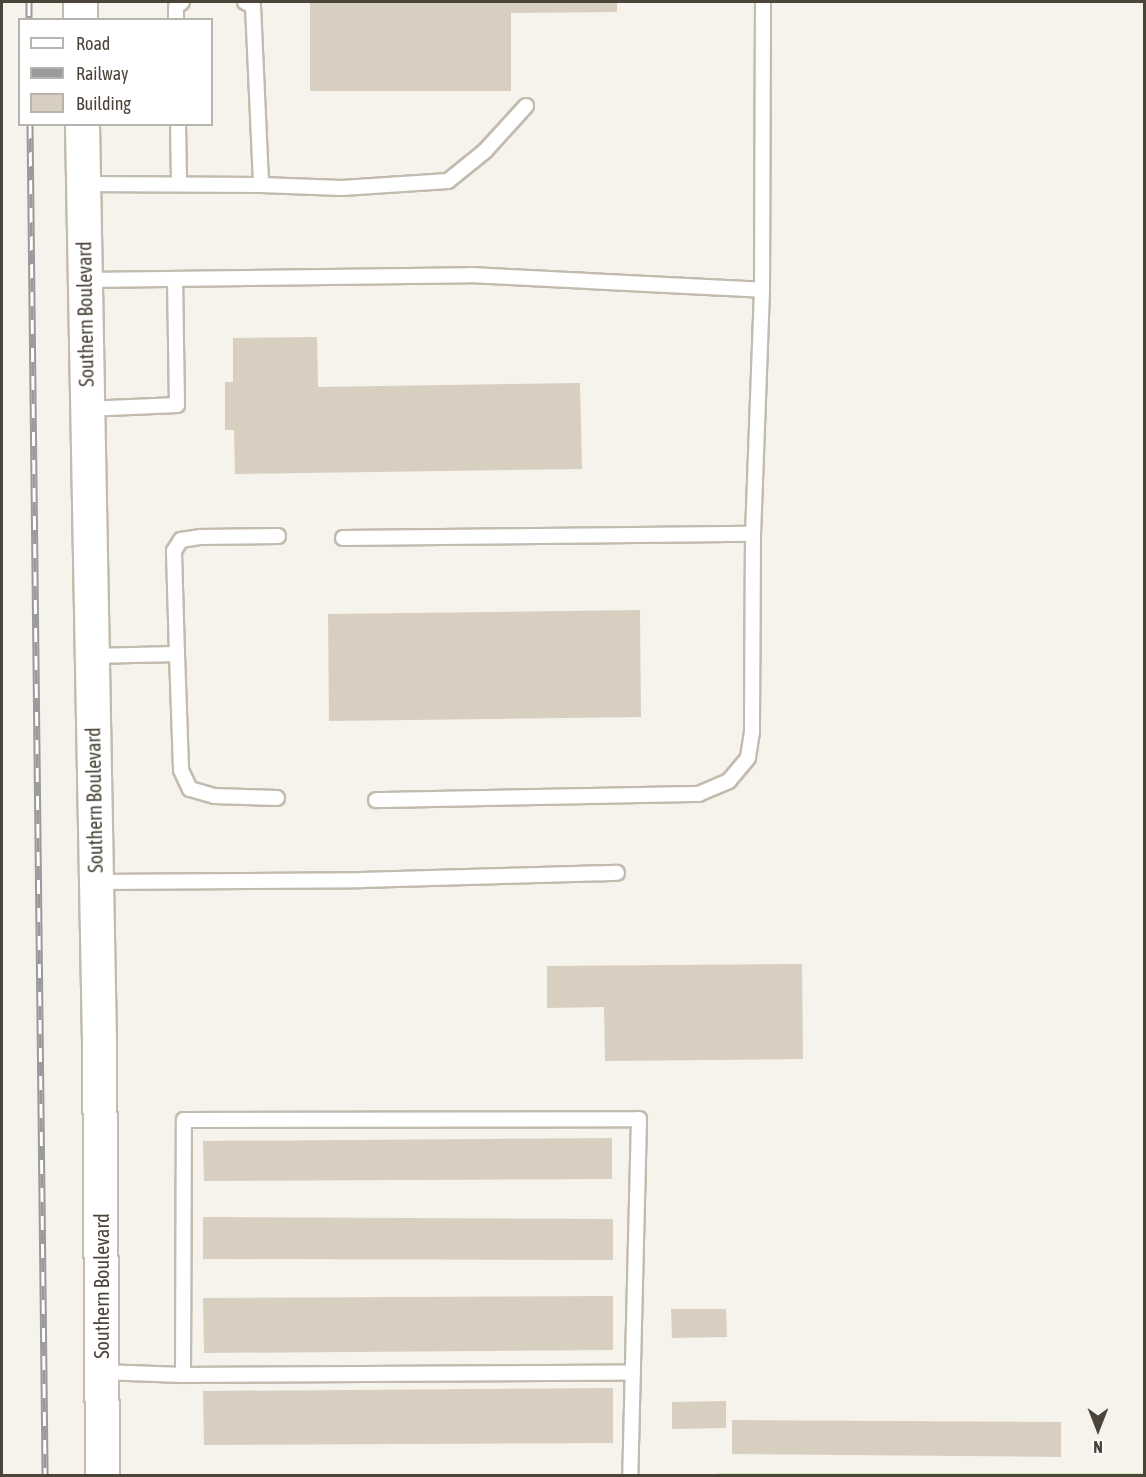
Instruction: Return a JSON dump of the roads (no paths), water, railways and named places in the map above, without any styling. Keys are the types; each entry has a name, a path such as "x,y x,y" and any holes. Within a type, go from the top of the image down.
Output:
{"street":[{"path":"80,2 80,18"},
{"name":"Southern Boulevard","path":"82,126 96,882 102,1476"}],"lane":[{"path":"176,18 176,7 182,2"},
{"path":"245,2 253,6 261,185"},
{"path":"376,800 699,794 729,781 748,758 752,732 753,534 762,290 763,2"},
{"path":"82,184 342,188 448,181 485,151 526,106"},
{"path":"178,126 179,184"},
{"path":"85,280 470,275 762,290"},
{"path":"86,409 177,405 175,279"},
{"path":"343,538 753,534"},
{"path":"277,798 214,796 190,789 181,770 174,551 181,540 201,537 278,536"},
{"path":"91,656 177,654"},
{"path":"96,882 361,880 616,873"},
{"path":"183,1375 184,1120 639,1119 630,1476"},
{"path":"102,1372 183,1375 633,1373"}],"railway":[{"path":"29,2 29,18"},
{"path":"30,126 45,1476"}]}
